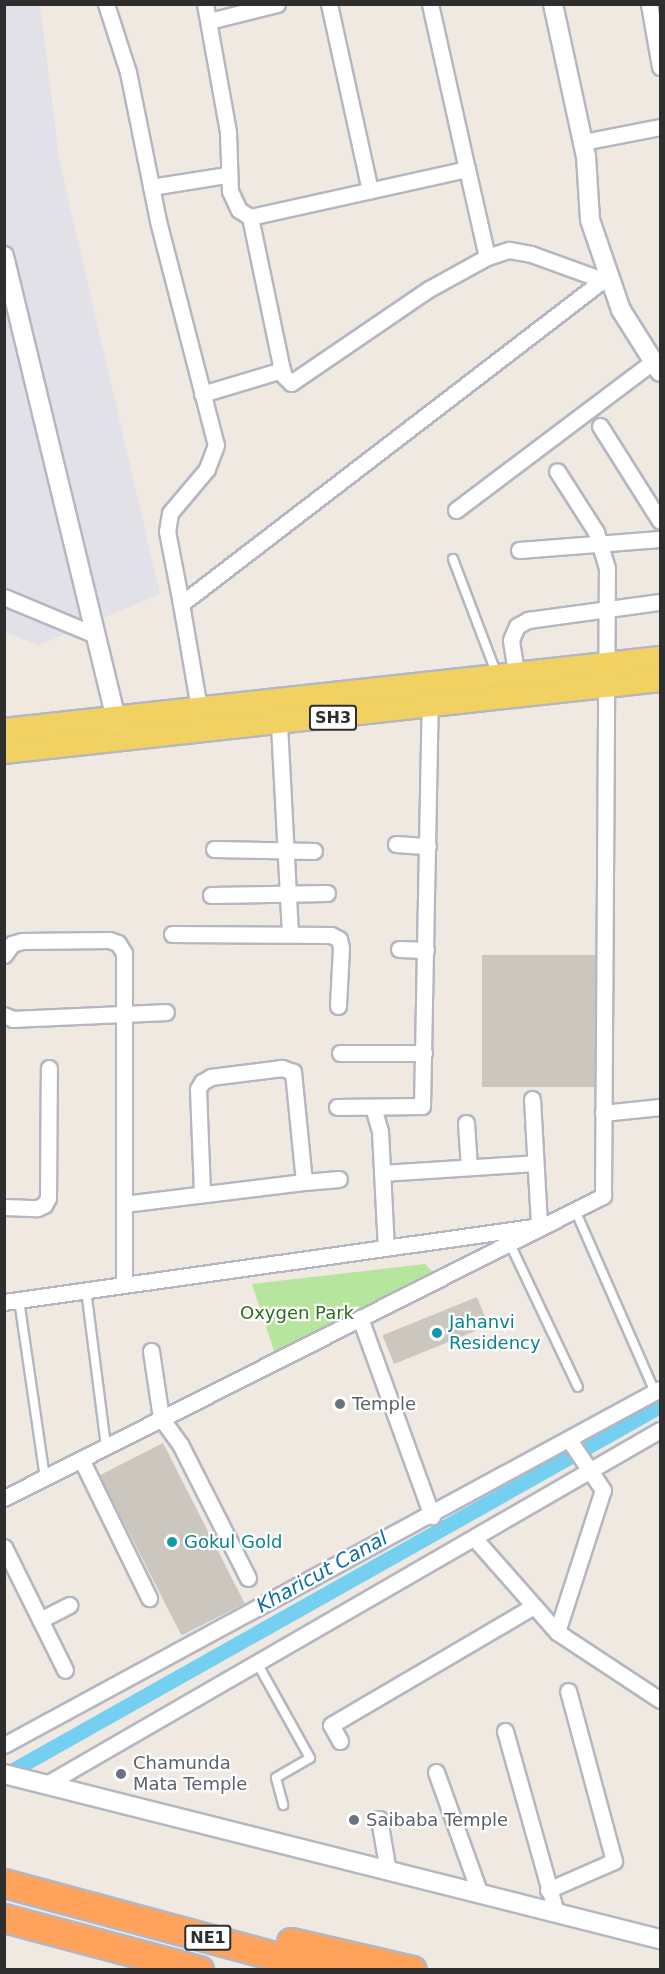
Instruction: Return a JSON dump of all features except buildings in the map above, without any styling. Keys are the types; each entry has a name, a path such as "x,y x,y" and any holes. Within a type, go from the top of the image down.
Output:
{"highway":[{"name":"NE1","path":"4,1883 326,1970"},
{"path":"90,1906 145,1908 412,1970"},
{"name":"NE1","path":"4,1918 199,1970"},
{"path":"154,1957 179,1970"}],"main road":[{"path":"4,730 118,728 199,708 606,662 660,658"},
{"name":"SH3","path":"4,752 118,728 279,723 605,685 660,681"}],"street":[{"path":"106,4 128,72 151,187 216,445 213,459 170,513 167,531 199,708"},
{"path":"205,4 228,132 227,175 239,210 250,217 467,169"},
{"path":"208,21 277,4"},
{"path":"329,4 370,191"},
{"path":"430,4 487,257"},
{"path":"456,510 657,366 621,310 607,282 590,220 583,142 553,4"},
{"path":"649,4 660,68"},
{"path":"583,142 660,127"},
{"path":"151,187 227,175"},
{"path":"250,217 282,370 291,382 300,380 429,289 487,257 509,250 531,254 607,282"},
{"path":"4,256 93,633 118,728"},
{"path":"181,604 607,282"},
{"path":"202,394 282,370"},
{"path":"600,426 660,521"},
{"path":"4,1498 603,1196 607,568 601,544 557,471"},
{"path":"519,550 660,539"},
{"path":"4,597 93,633"},
{"path":"506,673 511,640 517,626 528,620 660,602"},
{"path":"337,1107 422,1106 430,707"},
{"path":"279,723 290,934"},
{"path":"396,844 428,846"},
{"path":"214,849 314,851"},
{"path":"211,895 327,893"},
{"path":"172,934 331,935 339,939 338,1006"},
{"path":"4,955 12,944 22,941 118,943 124,953 124,1285"},
{"path":"399,949 426,950"},
{"path":"4,1015 13,1019 166,1012"},
{"path":"340,1053 424,1053"},
{"path":"4,1207 37,1208 44,1205 48,1198 49,1068"},
{"path":"202,1194 198,1089 211,1077 270,1070 293,1072 304,1182"},
{"path":"532,1099 535,1163 543,1225"},
{"path":"373,1107 381,1131 386,1248"},
{"path":"603,1113 660,1107"},
{"path":"466,1123 469,1167"},
{"path":"382,1173 535,1163"},
{"path":"124,1204 339,1179"},
{"path":"12,1301 543,1225"},
{"path":"360,1318 432,1516"},
{"path":"151,1351 161,1418 181,1446 248,1578"},
{"path":"4,1745 432,1516 658,1390"},
{"path":"45,1785 256,1661 475,1539 588,1468 660,1430"},
{"path":"557,1632 603,1490 570,1441"},
{"path":"81,1459 149,1598"},
{"path":"475,1539 557,1632 660,1700"},
{"path":"4,1547 65,1670"},
{"path":"40,1620 69,1605"},
{"path":"340,1741 331,1725 534,1606"},
{"path":"548,1890 614,1861 568,1691"},
{"path":"505,1731 556,1912"},
{"path":"436,1772 480,1893"},
{"path":"7,1775 660,1939"},
{"path":"379,1819 388,1871"}],"lane":[{"path":"453,559 506,673"},
{"path":"575,1210 658,1390"},
{"path":"510,1244 578,1387"},
{"path":"87,1290 106,1447"},
{"path":"12,1301 45,1478"},
{"path":"256,1661 309,1758 276,1778 283,1804"}],"shaded area":[{"path":"4,5 40,5 59,159 160,594 39,645 5,632"}],"green space":[{"name":"Oxygen Park","path":"425,1264 432,1271 433,1282 277,1360 252,1284"}],"waterway":[{"name":"Kharicut Canal","path":"4,1775 660,1406"}],"place":[{"name":"Jahanvi Residency","path":"437,1333"},
{"name":"Temple","path":"340,1404"},
{"name":"Gokul Gold","path":"172,1542"},
{"name":"Chamunda Mata Temple","path":"121,1774"},
{"name":"Saibaba Temple","path":"354,1820"}]}
